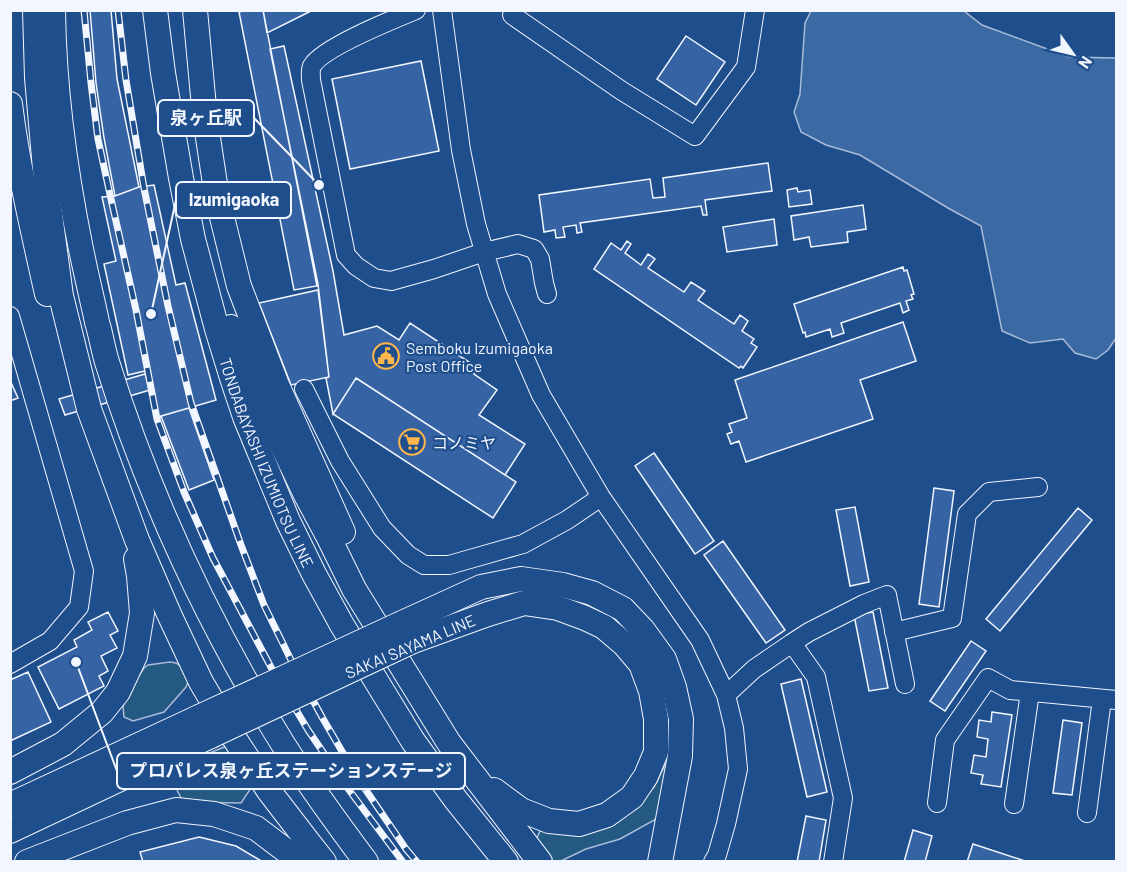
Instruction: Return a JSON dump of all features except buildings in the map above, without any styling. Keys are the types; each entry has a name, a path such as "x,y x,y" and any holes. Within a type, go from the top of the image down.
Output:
{"main road":[{"path":"35,10 37,78 47,192 61,296 89,409"},
{"path":"53,10 56,88 70,195 106,361 146,471 188,571 248,685 322,803 366,861"},
{"name":"TONDABAYASHI IZUMIOTSU LINE","path":"155,10 163,73 194,239 217,329 245,417 288,521 342,625 413,741 456,800 506,861"},
{"path":"195,10 205,118 217,197 239,286 277,385 411,682"},
{"path":"10,104 26,202 49,304 137,540 201,682 269,791 324,861"},
{"path":"194,239 263,405 354,589 449,743 540,861"},
{"path":"10,772 63,744 102,712 118,692 135,656 142,613 139,576 133,542 119,493"},
{"name":"SAKAI SAYAMA LINE","path":"10,805 205,726 407,632 481,587 521,579 563,585 592,593 623,609 643,630 664,659 675,687 681,719 680,756 660,861"},
{"name":"SAKAI SAYAMA LINE","path":"407,632 488,614 524,603 558,608 604,627 624,644 640,664 651,691 656,719 656,752 646,776 632,797 607,815 579,824 549,821 521,810 498,794 449,743"},
{"name":"SAKAI SAYAMA LINE","path":"10,831 205,726"},
{"path":"27,861 127,823 176,810 214,814 256,828 301,861"}],"street":[{"path":"416,10 338,46 320,57 311,68 311,80 346,255 356,266 374,278 391,282 484,252 518,244 534,249 540,259 547,294"},
{"path":"442,10 460,150 476,224 497,294 541,395 601,497 700,640 726,695 734,728 738,769 726,824 717,855 712,861"},
{"path":"512,15 621,91 694,136 746,67 755,10"},
{"path":"10,316 84,571 79,607 50,641 10,664"},
{"path":"304,389 340,461 382,528 408,555 424,565 449,566 523,544 567,520 601,497"},
{"path":"894,632 952,618 967,514 989,492 1038,487"},
{"path":"726,695 754,669 809,632 887,595 904,684"},
{"path":"792,643 816,677 843,798 833,861"},
{"path":"937,803 945,740 988,678 1010,690 1109,700 1087,813"},
{"path":"1014,804 1030,692"}],"shaded area":[{"path":"811,11 964,11 982,25 1069,57 1116,58 1116,338 1108,350 1096,359 1075,353 1063,339 1030,343 1002,331 981,226 860,155 826,145 801,132 794,112 800,94 805,23"},
{"path":"176,663 187,671 186,687 164,712 133,721 124,717 123,706 144,668 148,665"},
{"path":"673,743 658,818 620,839 586,849 561,861 550,861 536,840 541,829 629,812 654,787 664,767 666,746"},
{"path":"229,745 253,785 241,803 183,802 177,790 195,759"}],"railway":[{"path":"84,10 98,139 136,310 157,419 184,492 213,558 273,671 308,730 346,786 403,862"},
{"path":"118,10 126,80 144,188 191,403 264,605 291,660 357,777 417,862"}],"place":[{"name":"泉ヶ丘駅","path":"319,185"},
{"name":"Izumigaoka","path":"151,314"},
{"name":"Semboku Izumigaoka Post Office","path":"386,356"},
{"name":"コノミヤ","path":"412,442"},
{"name":"プロパレス泉ヶ丘ステーションステージ","path":"76,662"}]}
